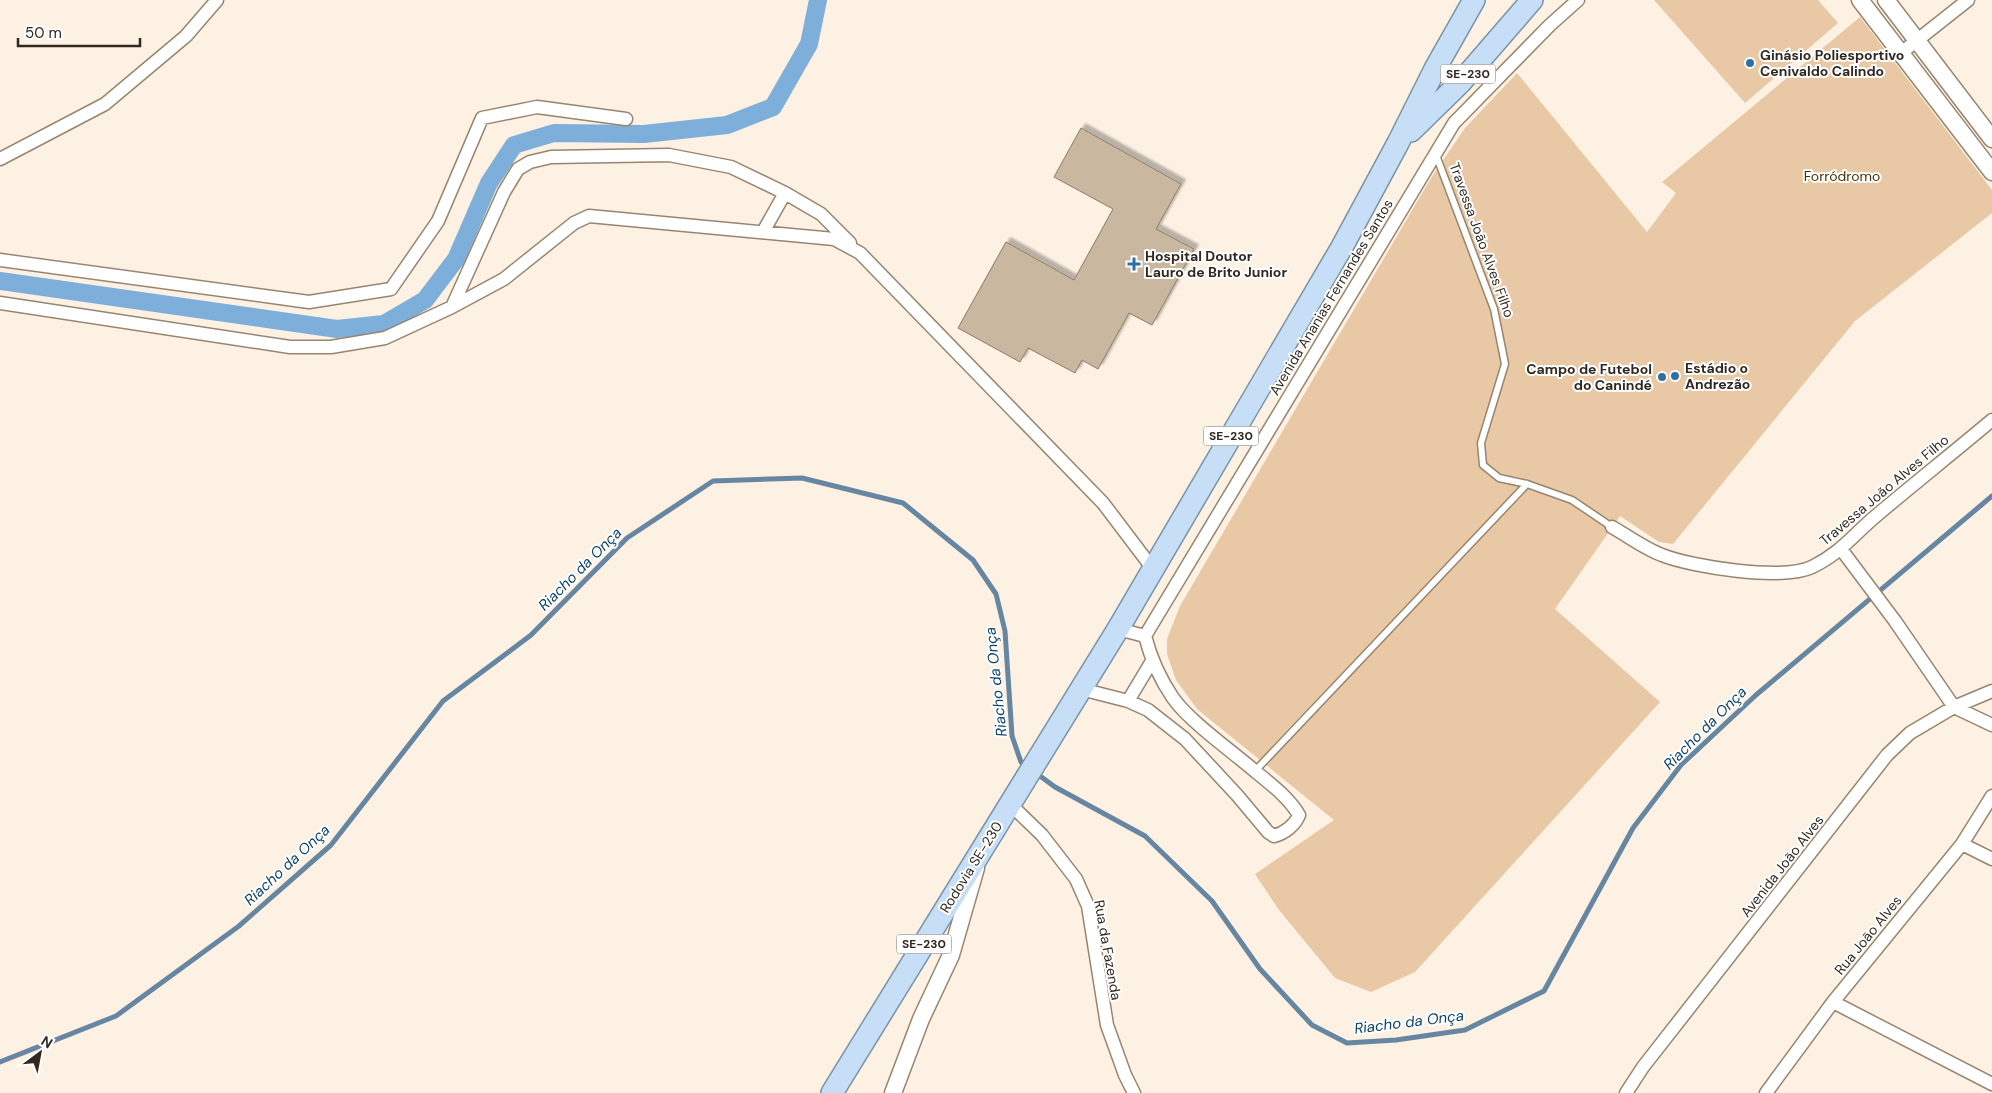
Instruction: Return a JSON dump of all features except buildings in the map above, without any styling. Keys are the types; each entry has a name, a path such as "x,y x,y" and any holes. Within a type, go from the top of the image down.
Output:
{"main road":[{"name":"SE-230","path":"1012,799 1118,629 1342,247 1435,69 1474,0"},
{"name":"SE-230","path":"1398,143 1461,82 1532,0"},
{"name":"Rodovia SE-230","path":"832,1093 1012,799"}],"street":[{"path":"0,159 106,104 186,36 217,0"},
{"name":"Avenida Ananias Fernandes Santos","path":"1145,636 1454,123 1550,25 1578,0"},
{"path":"1860,0 1992,172"},
{"path":"1886,0 1992,139"},
{"path":"1902,53 1968,0"},
{"path":"1440,102 1454,123"},
{"path":"0,260 308,302 391,289 438,221 482,118 537,106 626,120"},
{"path":"452,307 504,192 518,169 530,162 551,157 669,155 731,167 785,193 821,214 1103,503 1153,569"},
{"path":"763,232 785,193"},
{"path":"0,303 290,347 331,347 385,338 452,307 504,279 574,223 589,216 834,239 860,254"},
{"name":"Travessa João Alves Filho","path":"1612,527 1661,555 1693,564 1763,573 1789,573 1811,567 1841,549 1875,517 1992,420"},
{"path":"1841,549 1954,707 1992,725"},
{"path":"1081,688 1128,700 1148,710 1185,739 1237,795 1268,832 1274,836 1280,834 1296,822 1299,815 1295,807 1275,787 1197,722 1174,700 1152,660 1145,636 1118,629"},
{"path":"1128,700 1152,660"},
{"name":"Avenida João Alves","path":"1626,1093 1643,1067 1888,756 1910,733 1954,707 1992,691"},
{"name":"Rua João Alves","path":"1766,1093 1833,1002 1962,844 1992,796"},
{"name":"Rua da Fazenda","path":"1012,799 1076,879 1088,906 1106,1025 1134,1093"},
{"path":"1962,844 1992,859"},
{"path":"893,1093 921,1019 951,955 979,854"},
{"path":"1833,1002 1992,1084"}],"lane":[{"name":"Travessa João Alves Filho","path":"1435,152 1494,309 1505,364 1481,443 1483,465 1499,478 1527,484 1572,500 1612,527"},
{"path":"1255,771 1527,484"}],"green space":[{"name":"Ginásio Poliesportivo Cenivaldo Calindo","path":"1654,0 1818,0 1838,23 1745,103"},
{"name":"Forródromo","path":"1860,17 1992,190 1992,213 1855,321 1673,544 1659,542 1620,516 1555,609 1660,702 1415,972 1371,992 1335,978 1279,910 1255,874 1334,820 1197,709 1176,680 1167,654 1167,639 1180,606 1431,178 1465,128 1517,73 1647,232 1676,193 1662,182"}],"waterway":[{"path":"0,281 337,329 384,324 425,300 456,259 489,183 514,145 554,133 644,134 727,125 773,107 809,44 818,0"},
{"name":"Riacho da Onça","path":"0,1062 116,1016 239,926 331,845 443,701 531,635 627,538 713,481 802,478 903,503 973,560 996,594 1005,631 1012,736 1021,762 1027,767"},
{"name":"Riacho da Onça","path":"1036,773 1055,787 1145,836 1212,901 1260,969 1312,1025 1347,1043 1396,1040 1465,1030 1544,991 1633,828 1681,765 1756,695 1992,496"}],"place":[{"name":"Ginásio Poliesportivo Cenivaldo Calindo","path":"1750,63"},
{"name":"Hospital Doutor Lauro de Brito Junior","path":"1134,264"},
{"name":"Estádio o Andrezão","path":"1675,376"},
{"name":"Campo de Futebol do Canindé","path":"1662,377"}]}
